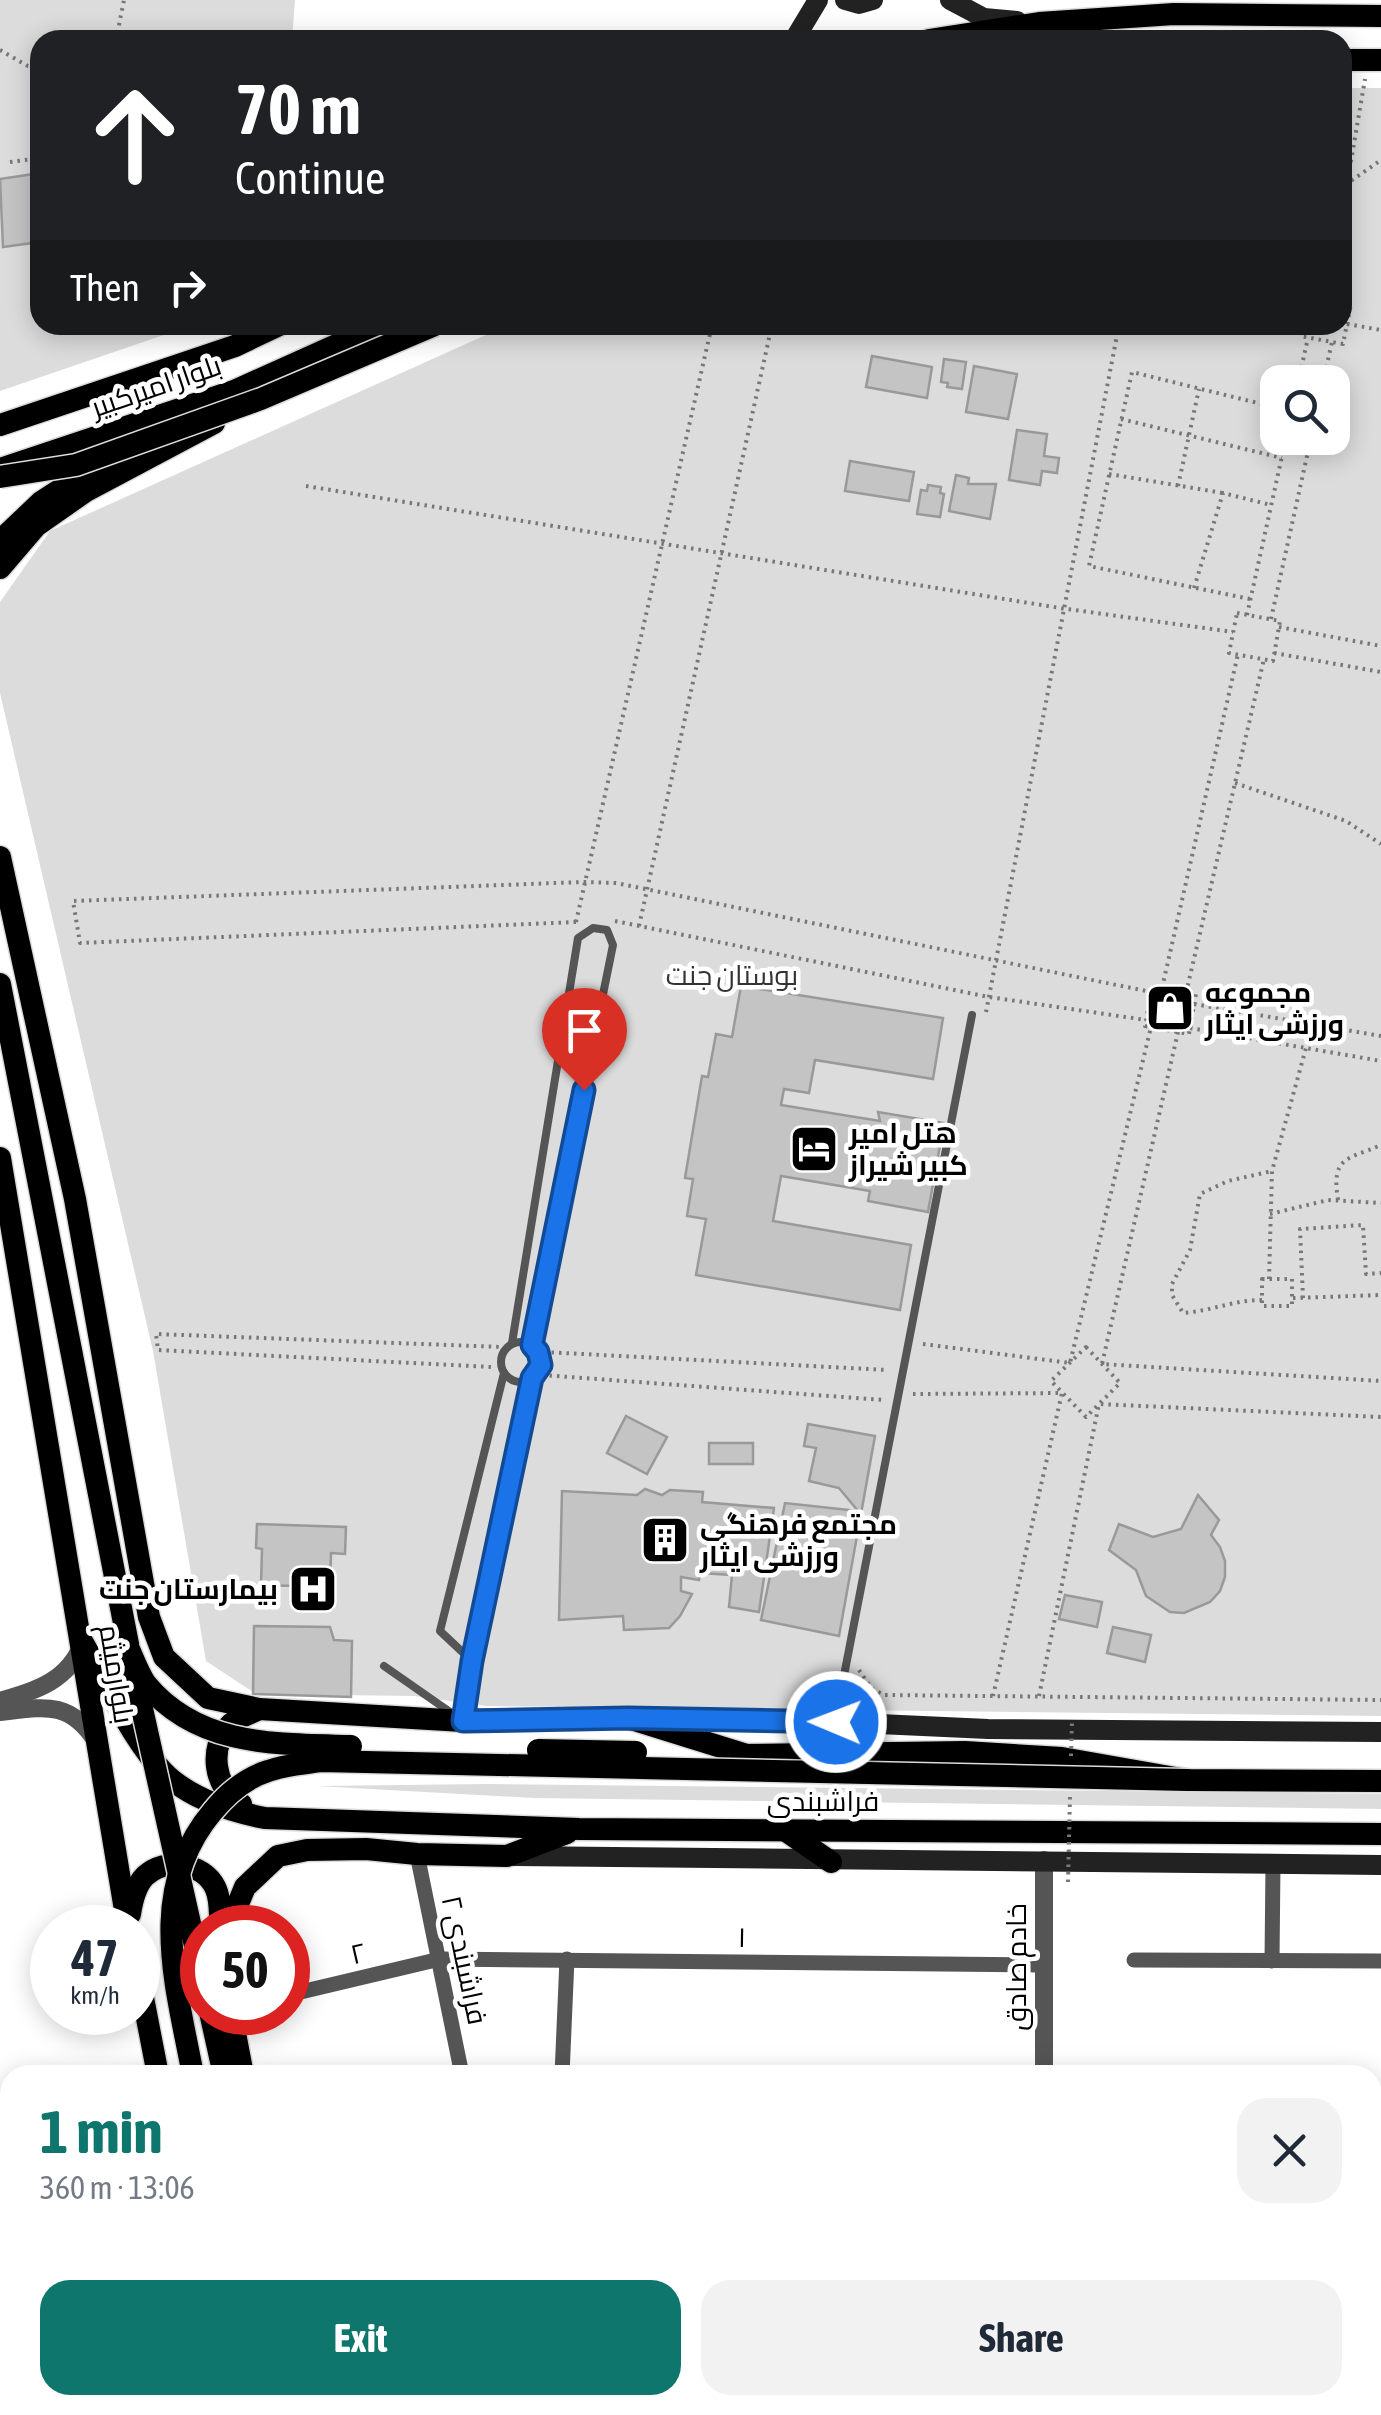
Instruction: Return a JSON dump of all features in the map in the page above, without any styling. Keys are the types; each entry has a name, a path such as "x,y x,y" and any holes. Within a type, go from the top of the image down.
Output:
{"main road":[{"path":"800,30 818,0"},
{"path":"846,0 859,4 872,0"},
{"path":"950,0 984,18 1039,23"},
{"path":"994,30 1174,14 1381,16"},
{"name":"بلوار امیرکبیر","path":"0,425 258,335"},
{"name":"بلوار امیرکبیر","path":"0,473 234,391 360,335"},
{"path":"0,473 76,465 261,399 412,335"},
{"path":"0,541 76,476 234,391"},
{"path":"0,568 36,526 86,491 261,399"},
{"path":"0,857 75,1198 149,1617 164,1657 208,1698 259,1710 463,1721 628,1718 988,1730 1381,1732"},
{"path":"0,984 129,1649 186,1905"},
{"path":"0,1158 34,1371"},
{"path":"0,1256 34,1371"},
{"name":"بلوارمیثم","path":"34,1371 124,1905"},
{"name":"فراشبندی","path":"83,1643 144,1747 173,1780 232,1812 265,1818 579,1829 1381,1834"},
{"path":"129,1649 145,1683 164,1700 210,1732 236,1738 325,1745 750,1756 965,1752 1062,1758 1186,1780"},
{"path":"259,1710 231,1722 216,1746 218,1774 230,1798 265,1818"},
{"path":"628,1718 750,1756"},
{"path":"192,2065 170,1935 172,1897 192,1842 206,1819 223,1798 268,1771 321,1761 1381,1781"},
{"path":"507,1856 579,1829"},
{"path":"786,1831 831,1862"},
{"path":"238,1905 245,1887 278,1856 307,1850 831,1862 1044,1860 1381,1865"},
{"path":"132,1905 145,1876 175,1865 192,1866 205,1874 216,1888 218,1905"},
{"path":"150,2035 156,2065"},
{"path":"215,2035 222,2065"},
{"path":"235,2035 241,2065"}],"street":[{"path":"0,1701 50,1684 67,1671 83,1643"},
{"path":"0,1712 56,1708 73,1714 97,1742"},
{"name":"۲ فراشبندی","path":"418,1854 460,2065"},
{"name":"خادم صادق","path":"1044,1860 1044,2065"},
{"path":"1272,1960 1273,1863"},
{"name":"۱","path":"440,1959 1044,1965"},
{"name":"۲","path":"310,1990 440,1959"},
{"path":"562,2065 567,1960"},
{"path":"1134,1960 1381,1961"}],"lane":[{"path":"384,1666 463,1721 472,1661 534,1376 541,1365 535,1348 614,945 607,930 593,928 578,938 509,1345 502,1354 502,1371 440,1630 472,1661"},
{"path":"853,1753 836,1722 972,1015"},
{"path":"509,1345 522,1341 535,1348"},
{"path":"502,1371 515,1381 534,1376"}],"path":[{"path":"118,30 124,0"},
{"path":"0,50 30,66"},
{"path":"1352,166 1375,60"},
{"path":"10,162 30,159"},
{"path":"1352,181 1381,160"},
{"path":"1352,325 1381,330"},
{"path":"576,922 710,335"},
{"path":"639,926 770,335"},
{"path":"986,1016 1117,335"},
{"path":"1300,335 1343,344 1345,335"},
{"path":"1302,365 1308,338"},
{"path":"1327,365 1332,342"},
{"path":"1250,599 1089,566 1132,372 1260,403"},
{"path":"1178,486 1200,388"},
{"path":"1121,420 1282,458"},
{"path":"1247,615 1283,455"},
{"path":"1271,620 1307,455"},
{"path":"1109,474 1272,505"},
{"path":"306,486 1234,632"},
{"path":"1194,588 1223,493"},
{"path":"1238,613 1247,615 1280,621 1273,661 1229,653 1238,613"},
{"path":"1279,627 1381,646"},
{"path":"1274,653 1381,672"},
{"path":"1162,988 1238,654"},
{"path":"1186,993 1264,659"},
{"path":"1235,783 1346,820 1381,844"},
{"path":"1152,987 1162,988 1196,994 1188,1034 1145,1026 1152,987"},
{"path":"1194,1004 1381,1036"},
{"path":"1070,1363 1151,1027"},
{"path":"1190,1028 1381,1061"},
{"path":"1102,1364 1178,1032"},
{"path":"1269,1279 1272,1171 1306,1048"},
{"path":"1338,1200 1336,1170 1344,1160 1381,1144"},
{"path":"1262,1300 1235,1301 1183,1314 1172,1295 1172,1284 1190,1250 1200,1194 1228,1181 1272,1171"},
{"path":"1270,1214 1338,1200 1379,1203 1381,1192"},
{"path":"1303,1298 1300,1229 1363,1225 1366,1274 1381,1273"},
{"path":"1292,1278 1292,1306 1262,1306 1262,1279 1269,1279 1292,1278"},
{"path":"1292,1298 1381,1296"},
{"path":"502,1371 158,1350 156,1334 509,1345"},
{"path":"923,1344 1070,1363"},
{"path":"534,1376 884,1402 888,1370 535,1348"},
{"path":"1086,1348 1102,1364 1120,1383 1086,1417 1051,1382 1086,1348"},
{"path":"1102,1364 1381,1381"},
{"path":"913,1394 1062,1393"},
{"path":"993,1696 1062,1393"},
{"path":"1099,1404 1381,1416"},
{"path":"1039,1696 1099,1404"},
{"path":"859,1662 859,1671 870,1688 884,1694 1381,1700"},
{"path":"1071,1757 1072,1721"},
{"path":"1068,1882 1070,1792"}],"green space":[{"path":"0,0 295,0 293,30 30,30 30,335 164,335 0,391"},
{"name":"بوستان جنت","path":"1352,88 1381,88 1381,1716 486,1706 414,1696 256,1694 206,1661 153,1351 0,693 0,602 50,531 486,335 1352,335"},
{"path":"486,1784 1381,1794 1381,1809 534,1798 317,1786"}],"building":[{"path":"30,174 30,243 3,247 0,179"},
{"path":"872,356 932,367 927,398 866,387"},
{"path":"944,359 966,362 962,389 941,382"},
{"path":"974,366 1017,374 1008,419 966,412"},
{"path":"1017,430 1047,434 1044,456 1059,458 1057,473 1042,471 1040,485 1009,480"},
{"path":"850,461 914,472 909,501 845,491"},
{"path":"956,475 969,478 968,484 996,484 990,519 949,511"},
{"path":"928,485 941,487 940,493 944,494 940,517 917,514 921,490 927,491"},
{"name":"هتل امیر کبیر شیراز","path":"741,986 943,1018 933,1079 815,1060 809,1093 784,1089 781,1105 880,1121 878,1112 944,1123 928,1212 868,1201 870,1191 781,1176 773,1221 911,1245 900,1310 696,1275 706,1219 687,1216 693,1179 685,1178 702,1076 708,1077 716,1034 732,1037"},
{"path":"626,1416 667,1437 647,1474 607,1453"},
{"path":"808,1424 875,1436 839,1636 761,1620 785,1503 858,1511 839,1488 809,1481 816,1448 804,1446"},
{"path":"709,1443 753,1443 753,1464 709,1464"},
{"name":"مجتمع فرهنگی ورزشی ایثار","path":"645,1489 662,1495 670,1490 703,1492 702,1502 774,1508 759,1612 729,1607 732,1575 700,1573 699,1580 681,1577 681,1591 692,1594 669,1628 624,1630 623,1616 559,1620 562,1491 637,1495"},
{"path":"1198,1495 1219,1520 1211,1535 1225,1561 1225,1577 1210,1602 1184,1613 1170,1612 1146,1596 1136,1570 1109,1550 1119,1524 1153,1537 1181,1529"},
{"path":"257,1524 346,1527 345,1554 331,1553 330,1587 261,1585 262,1549 256,1548"},
{"path":"1065,1595 1102,1602 1097,1627 1059,1619"},
{"path":"254,1626 330,1627 334,1640 352,1641 351,1697 253,1694"},
{"path":"1113,1627 1151,1635 1145,1662 1107,1653"}],"place":[{"name":"مجموعه ورزشی ایثار","path":"1170,1008"},
{"name":"هتل امیر کبیر شیراز","path":"814,1149"},
{"name":"مجتمع فرهنگی ورزشی ایثار","path":"665,1540"},
{"name":"بیمارستان جنت","path":"313,1589"}],"route":[{"path":"584,1090 532,1345 541,1365 532,1378 472,1661 463,1721 628,1718 836,1722"}]}
